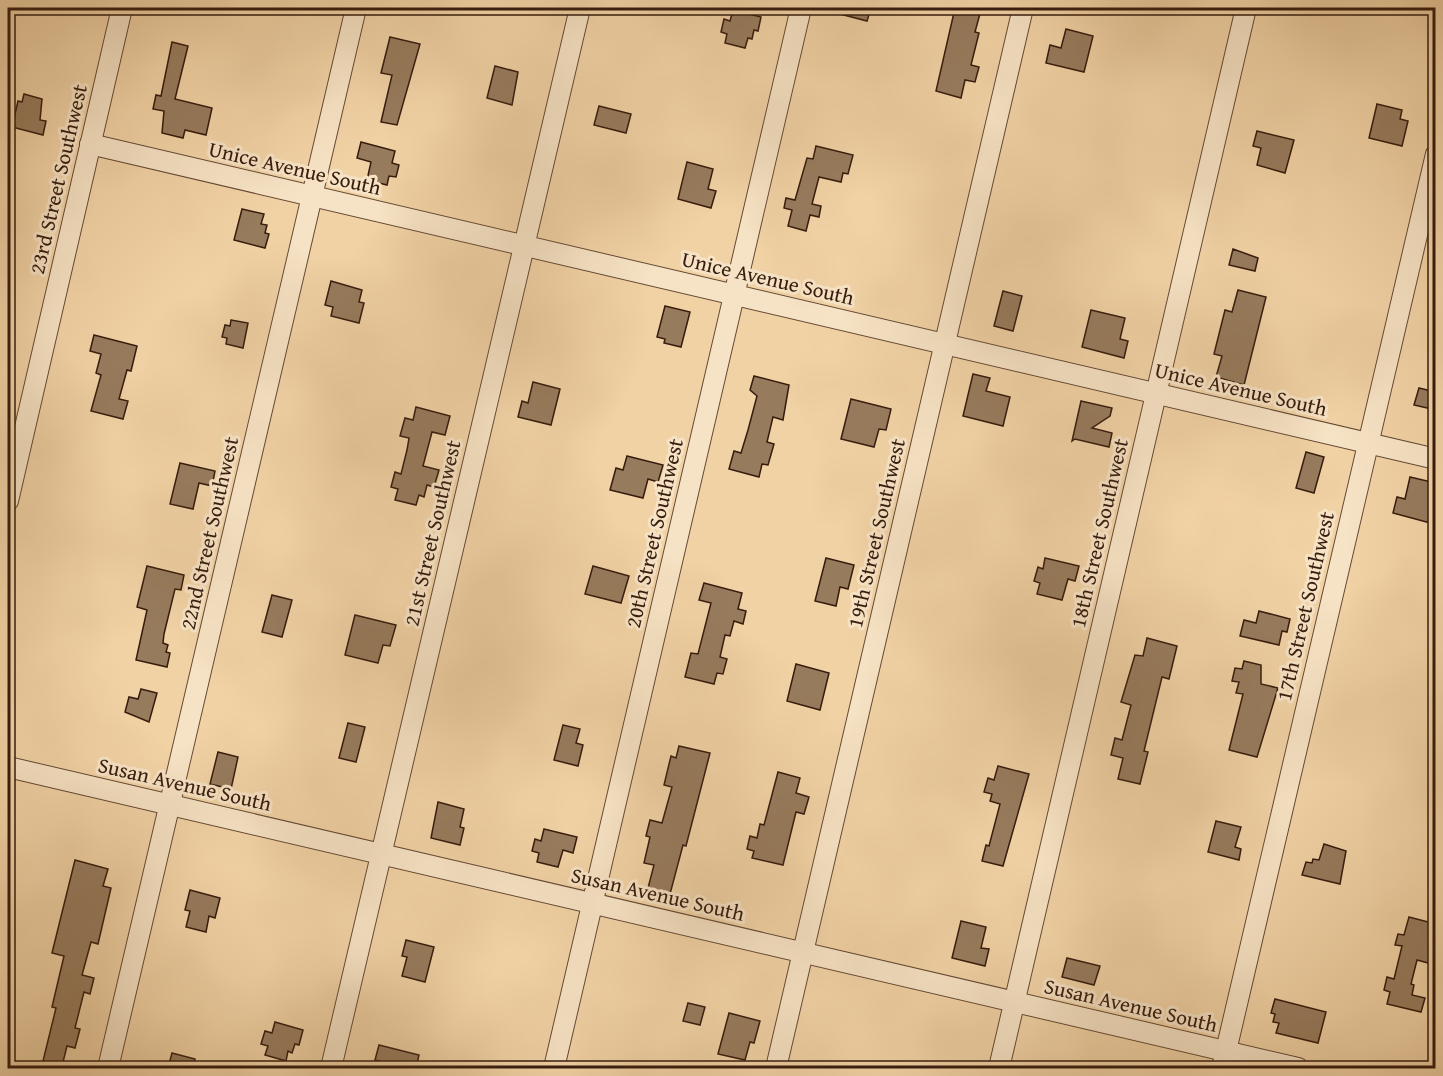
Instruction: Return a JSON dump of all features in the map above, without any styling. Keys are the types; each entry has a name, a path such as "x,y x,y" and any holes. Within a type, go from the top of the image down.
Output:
{"street":[{"name":"23rd Street Southwest","path":"8,501 122,8"},
{"name":"22nd Street Southwest","path":"108,1068 356,8"},
{"name":"21st Street Southwest","path":"331,1068 580,8"},
{"name":"20th Street Southwest","path":"554,1068 801,8"},
{"name":"19th Street Southwest","path":"776,1068 1023,8"},
{"name":"18th Street Southwest","path":"999,1068 1246,8"},
{"name":"Unice Avenue South","path":"90,144 1436,459"},
{"name":"17th Street Southwest","path":"1224,1060 1436,154"},
{"name":"Susan Avenue South","path":"8,767 1014,1002 1224,1060 1298,1068"}],"building":[{"path":"833,8 871,8 867,21 832,12"},
{"path":"955,8 981,10 975,32 979,33 971,65 979,67 975,82 965,80 961,98 936,91"},
{"path":"733,10 761,17 758,31 754,30 752,39 748,38 745,48 725,43 727,34 721,32 724,19 730,21"},
{"path":"1066,29 1093,36 1084,72 1046,63 1050,45 1061,48"},
{"path":"390,37 420,44 397,125 381,122 392,75 381,73"},
{"path":"172,42 188,46 175,99 212,108 206,135 185,130 183,138 162,133 164,111 153,109 156,95 161,96"},
{"path":"495,66 518,72 512,105 487,98"},
{"path":"24,94 42,99 40,120 46,121 43,135 12,127 18,101 22,102"},
{"path":"1377,104 1402,110 1400,119 1408,121 1402,146 1369,138"},
{"path":"599,106 631,114 626,133 594,125"},
{"path":"1257,131 1294,140 1285,173 1257,165 1261,148 1253,146"},
{"path":"361,142 395,151 392,163 399,165 396,177 389,176 387,185 367,180 371,162 357,158"},
{"path":"816,146 853,155 848,174 843,173 841,182 819,177 812,204 821,206 819,217 810,215 806,231 788,226 792,210 784,208 786,198 795,200 807,158 813,159"},
{"path":"687,162 713,169 708,189 716,191 711,208 678,199"},
{"path":"242,209 264,214 261,224 267,225 265,233 269,234 265,248 234,240"},
{"path":"1233,249 1258,258 1255,271 1229,265"},
{"path":"331,281 362,290 359,302 364,303 359,323 331,316 333,307 325,305"},
{"path":"1238,290 1266,297 1244,385 1216,377 1222,356 1214,354 1225,310 1232,312"},
{"path":"1003,291 1022,296 1013,331 994,326"},
{"path":"665,306 690,312 681,347 664,343 665,339 657,337"},
{"path":"1091,310 1125,318 1120,339 1128,341 1124,358 1082,347"},
{"path":"231,320 248,323 243,348 226,344 227,338 222,337 225,325 230,326"},
{"path":"94,335 137,346 131,371 127,370 119,399 128,401 123,419 91,411 101,375 96,373 101,354 90,351"},
{"path":"973,374 990,378 986,391 1010,397 1003,426 963,416"},
{"path":"754,376 789,385 783,420 773,417 767,442 774,444 768,465 762,464 759,477 729,469 734,451 741,453 748,430 757,396 750,390"},
{"path":"533,382 560,389 551,425 518,417 522,401 528,403"},
{"path":"1419,388 1436,392 1436,410 1414,405"},
{"path":"851,399 891,409 886,430 879,429 874,447 841,439"},
{"path":"1081,401 1112,408 1110,416 1092,428 1112,433 1109,447 1075,439 1072,441"},
{"path":"416,407 450,416 445,435 432,432 423,466 439,470 434,487 427,485 424,497 419,495 416,505 395,500 398,489 391,487 395,472 401,474 407,450 409,438 400,436 405,418 413,420"},
{"path":"1306,452 1324,457 1314,493 1296,488"},
{"path":"627,456 663,465 658,482 648,479 643,498 610,490 616,468 623,470"},
{"path":"180,463 215,471 212,486 199,483 193,509 170,504"},
{"path":"1410,477 1436,483 1434,524 1393,513 1397,497 1405,499"},
{"path":"826,558 854,565 848,589 840,587 836,606 815,601"},
{"path":"1045,558 1079,566 1075,581 1068,579 1062,600 1037,594 1040,583 1034,581 1038,567 1043,569"},
{"path":"147,566 184,575 181,590 175,589 164,634 163,643 168,645 166,652 170,653 167,667 136,660 147,610 137,607"},
{"path":"593,566 629,576 621,603 585,594"},
{"path":"704,583 742,593 738,609 746,611 743,624 734,621 730,636 725,635 720,657 727,659 723,674 717,673 714,684 685,677 691,653 698,654 711,603 699,600"},
{"path":"272,595 292,600 282,637 262,632"},
{"path":"1259,611 1290,619 1287,632 1282,631 1279,645 1240,636 1244,620 1256,623"},
{"path":"355,615 396,625 390,646 383,645 378,663 345,655"},
{"path":"1147,638 1177,646 1169,679 1162,677 1144,751 1148,752 1140,784 1118,779 1123,758 1111,755 1115,738 1122,740 1131,705 1121,702 1135,655 1143,656"},
{"path":"1244,661 1261,665 1261,684 1278,688 1257,757 1229,750 1243,694 1236,693 1239,682 1232,681 1235,668 1242,669"},
{"path":"796,664 829,673 820,710 787,701"},
{"path":"141,689 157,693 149,722 125,712 129,697 138,699"},
{"path":"348,723 365,727 356,762 339,758"},
{"path":"563,725 580,729 576,743 583,745 578,766 554,760"},
{"path":"679,746 710,753 686,846 683,845 670,894 648,888 654,865 644,863 650,837 646,836 650,820 662,823 672,787 664,785 671,756 676,758"},
{"path":"218,752 238,757 231,789 210,784"},
{"path":"998,766 1029,774 1003,866 982,861 986,845 989,846 1000,804 990,801 992,794 984,792 988,778 994,780"},
{"path":"778,772 800,778 796,793 809,797 804,814 796,812 783,865 752,858 754,851 747,849 750,836 757,838 760,824 764,825"},
{"path":"438,802 464,809 460,827 464,828 460,845 431,838"},
{"path":"1216,821 1241,827 1235,847 1241,849 1239,860 1208,852"},
{"path":"544,829 577,837 573,853 563,850 558,867 537,862 539,853 532,851 535,839 541,841"},
{"path":"1324,844 1346,851 1340,884 1302,875 1306,862 1312,863 1313,859 1319,860"},
{"path":"75,860 108,869 103,886 111,888 98,944 91,942 82,975 94,978 90,994 84,992 75,1028 80,1029 75,1048 67,1046 62,1066 43,1061 56,1008 52,1007 64,956 52,953"},
{"path":"190,890 220,898 215,918 209,916 206,932 186,927 190,911 185,910"},
{"path":"1409,917 1436,924 1436,950 1432,964 1417,960 1411,984 1414,985 1412,995 1425,998 1421,1012 1387,1004 1390,992 1384,990 1387,977 1394,979 1402,946 1395,945 1398,934 1404,935"},
{"path":"961,921 986,927 981,948 989,949 985,966 952,958"},
{"path":"406,940 434,947 425,982 402,976 407,957 402,956"},
{"path":"1067,958 1100,966 1094,985 1062,977"},
{"path":"1275,999 1326,1012 1318,1043 1276,1033 1279,1023 1273,1022 1275,1014 1271,1013"},
{"path":"688,1003 705,1007 700,1025 683,1021"},
{"path":"729,1013 760,1021 754,1043 750,1042 745,1060 718,1054"},
{"path":"275,1022 303,1030 299,1045 295,1044 292,1053 288,1051 286,1061 265,1055 268,1046 261,1044 265,1031 272,1033"},
{"path":"379,1045 419,1055 416,1068 382,1068 383,1062 375,1060"},
{"path":"172,1053 195,1059 193,1068 168,1068"}]}
